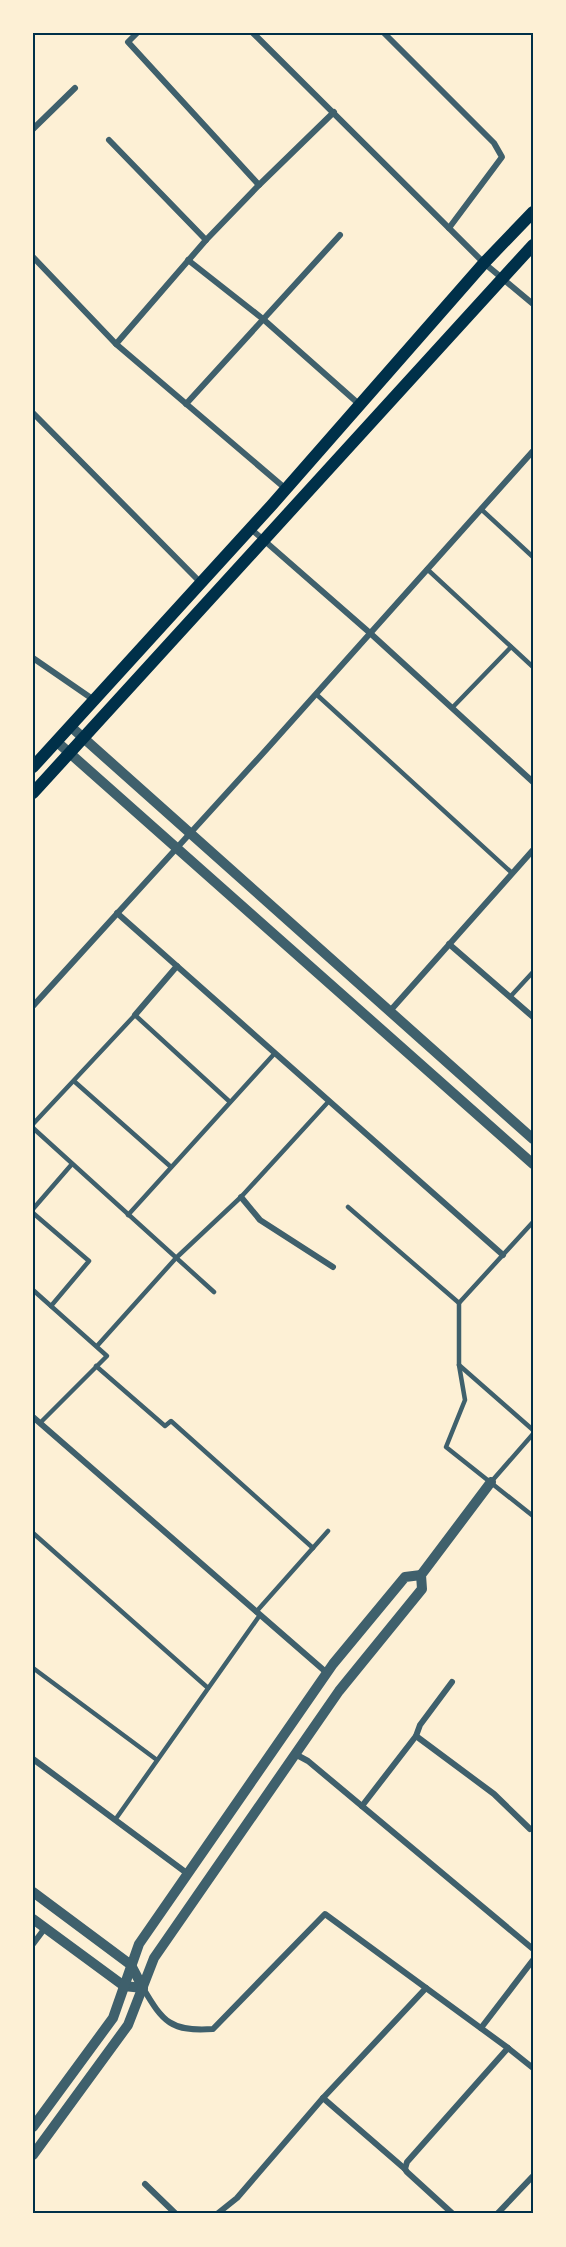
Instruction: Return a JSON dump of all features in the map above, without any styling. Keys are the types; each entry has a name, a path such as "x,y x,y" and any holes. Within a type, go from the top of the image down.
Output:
{"main road":[{"path":"33,766 250,529 484,263 533,212"},
{"path":"33,793 533,245"}],"street":[{"path":"137,33 128,42 259,185"},
{"path":"253,33 484,263 533,304"},
{"path":"384,33 494,143 502,157 449,228"},
{"path":"33,129 75,88"},
{"path":"116,344 206,240 334,112"},
{"path":"109,140 206,240"},
{"path":"186,404 340,235"},
{"path":"33,257 116,344 286,489"},
{"path":"188,260 263,319 360,405"},
{"path":"33,414 201,582"},
{"path":"33,1006 533,451"},
{"path":"250,529 370,633 533,782"},
{"path":"33,658 94,700"},
{"path":"70,726 533,1138"},
{"path":"56,741 533,1164"},
{"path":"390,1011 533,850"},
{"path":"117,913 503,1255"},
{"path":"449,944 533,1017"},
{"path":"135,1015 177,966"},
{"path":"241,1197 260,1220 333,1267"},
{"path":"35,1420 327,1673"},
{"path":"33,2155 128,2025 154,1958 339,1691 422,1589 421,1575 491,1482"},
{"path":"33,2127 113,2018 140,1944 327,1673 405,1577 421,1575"},
{"path":"362,1806 416,1736 420,1725 452,1682"},
{"path":"416,1736 494,1794 530,1829"},
{"path":"296,1754 308,1761 533,1949"},
{"path":"33,1759 188,1874"},
{"path":"33,1892 131,1965 160,2017 179,2027 196,2030 213,2029 325,1914 533,2068"},
{"path":"33,1919 124,1986 143,1988"},
{"path":"33,1944 45,1928"},
{"path":"481,2028 533,1960"},
{"path":"217,2214 237,2198 323,2098 426,1988"},
{"path":"405,2169 407,2162 508,2048"},
{"path":"323,2098 453,2214"},
{"path":"497,2214 533,2176"},
{"path":"146,2184 176,2214"}],"lane":[{"path":"481,509 533,557"},
{"path":"427,569 533,667"},
{"path":"452,708 511,647"},
{"path":"316,694 512,873"},
{"path":"510,997 533,972"},
{"path":"214,1292 33,1126 135,1015 230,1102"},
{"path":"128,1215 275,1053"},
{"path":"75,1082 171,1167"},
{"path":"97,1346 176,1258 241,1197 329,1101"},
{"path":"51,1306 89,1262 33,1211 72,1164"},
{"path":"348,1207 459,1303"},
{"path":"533,1222 459,1303 459,1365 465,1400 446,1447 533,1516"},
{"path":"33,1290 107,1356 35,1420"},
{"path":"459,1365 533,1432 491,1482"},
{"path":"96,1366 165,1426 171,1421 313,1548"},
{"path":"115,1820 258,1613 328,1531"},
{"path":"33,1533 208,1688"},
{"path":"33,1668 157,1760"}]}
